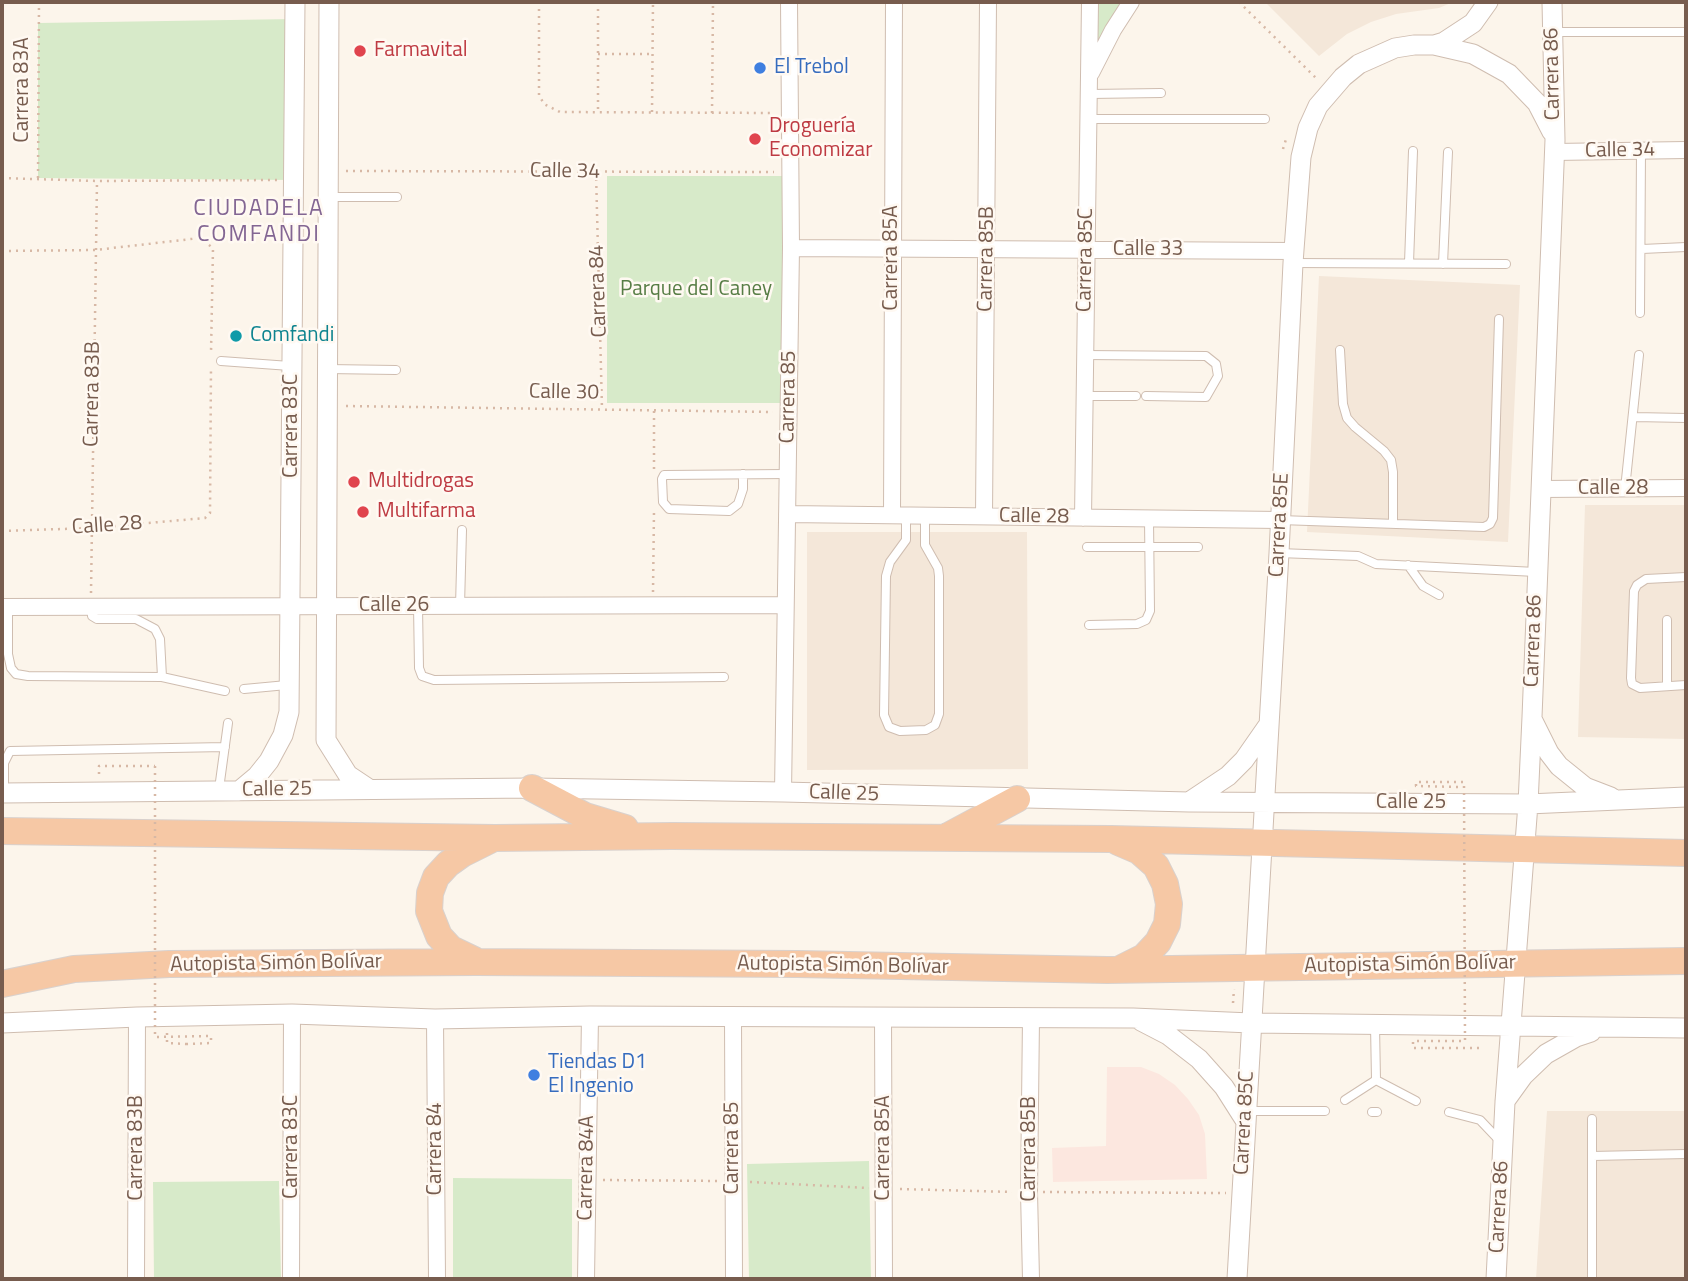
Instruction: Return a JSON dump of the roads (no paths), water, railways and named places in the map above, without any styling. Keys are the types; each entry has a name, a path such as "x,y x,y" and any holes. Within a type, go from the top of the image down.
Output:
{"highway":[{"path":"532,788 585,816 616,827 672,836"},
{"path":"946,837 1017,799"},
{"path":"2,831 495,838 672,836 1111,839 1686,853"},
{"path":"476,961 451,949 439,936 429,911 430,893 436,877 455,858 495,838"},
{"path":"1107,970 1126,967 1152,950 1163,934 1169,914 1168,894 1156,866 1139,851 1111,839"},
{"name":"Autopista Simón Bolívar","path":"2,984 74,969 169,964 476,961 1107,970 1686,961"}],"street":[{"name":"Carrera 83C","path":"239,791 268,761 283,735 289,712 292,606 295,2"},
{"name":"Carrera 83C","path":"329,2 326,740 348,775 369,789"},
{"name":"Carrera 85","path":"783,792 791,248 789,2"},
{"name":"Carrera 85A","path":"894,2 891,249 899,515"},
{"name":"Carrera 85B","path":"984,516 989,2"},
{"name":"Carrera 85C","path":"1083,518 1090,2"},
{"path":"1090,75 1131,2"},
{"path":"1434,45 1452,38 1473,23 1488,2"},
{"name":"Carrera 86","path":"1496,1279 1505,1102 1532,717 1554,146 1552,2"},
{"name":"Carrera 85E","path":"1254,966 1279,553 1293,257 1303,147 1318,106 1329,91 1359,64 1376,55 1414,45 1434,45"},
{"path":"1434,45 1473,54 1509,74 1537,103 1554,146"},
{"path":"294,125 303,135 312,138 324,133 329,125"},
{"name":"Calle 34","path":"1554,146 1686,150"},
{"path":"294,208 301,198 312,195 328,203"},
{"name":"Calle 33","path":"791,248 1085,250 1293,257"},
{"name":"Calle 28","path":"1540,489 1686,488"},
{"name":"Calle 28","path":"787,514 1280,520"},
{"name":"Calle 26","path":"5,607 785,605"},
{"path":"1532,717 1539,736 1559,766 1585,787 1618,800"},
{"path":"1189,802 1228,776 1244,760 1267,726"},
{"name":"Calle 25","path":"3,793 532,788 1189,802 1528,804 1686,797"},
{"name":"Carrera 85C","path":"1237,1279 1254,966"},
{"name":"Carrera 83C","path":"291,1279 292,1014"},
{"path":"2,1023 137,1024 292,1014 435,1019 590,1016 1133,1018 1251,1023 1686,1028"},
{"name":"Carrera 84A","path":"586,1279 590,1016"},
{"name":"Carrera 85A","path":"883,1016 884,1279"},
{"name":"Carrera 85","path":"733,1017 734,1279"},
{"name":"Carrera 85B","path":"1031,1018 1031,1279"},
{"path":"1133,1018 1168,1035 1199,1059 1246,1116"},
{"name":"Carrera 84","path":"435,1019 437,1279"},
{"name":"Carrera 83B","path":"136,1279 137,1024"},
{"path":"1505,1102 1523,1076 1546,1054 1576,1037 1610,1028"}],"lane":[{"path":"1553,32 1686,32"},
{"path":"1090,94 1161,93"},
{"path":"1089,119 1265,119"},
{"path":"1640,313 1641,150"},
{"path":"1409,263 1413,151"},
{"path":"1443,264 1448,152"},
{"path":"328,203 397,197"},
{"path":"1642,249 1686,247"},
{"path":"1293,257 1409,263 1506,264"},
{"path":"1280,520 1484,527 1490,524 1493,519 1499,319"},
{"path":"1340,350 1343,404 1347,418 1384,450 1391,460 1394,472 1393,524"},
{"path":"1085,355 1206,356 1216,364 1218,376 1206,397 1146,397"},
{"path":"1625,489 1639,355"},
{"path":"221,361 293,366"},
{"path":"327,369 396,370"},
{"path":"1084,396 1136,396"},
{"path":"1634,417 1686,418"},
{"path":"743,474 743,489 738,504 729,510 669,509 663,502 664,475 743,474 787,474"},
{"path":"899,515 906,540 890,562 886,576 884,715 889,727 900,731 926,730 935,725 939,714 939,576 938,568 925,545 925,516"},
{"path":"1089,625 1137,624 1146,620 1150,611 1149,519"},
{"path":"460,606 462,530"},
{"path":"1087,547 1198,547"},
{"path":"1279,553 1358,556 1376,564 1537,572"},
{"path":"1408,565 1423,586 1439,595"},
{"path":"1686,577 1646,579 1637,585 1634,591 1632,684 1640,688 1686,685"},
{"path":"418,606 419,668 422,676 434,680 724,677"},
{"path":"5,607 8,654 11,668 16,674 162,677 225,691"},
{"path":"91,607 92,616 97,619 136,619 155,629 160,639 162,677"},
{"path":"1667,620 1667,686"},
{"path":"244,689 290,684"},
{"path":"218,791 229,723"},
{"path":"3,793 4,762 10,751 225,747"},
{"path":"1375,1025 1376,1080"},
{"path":"1345,1100 1376,1080"},
{"path":"1376,1080 1416,1101"},
{"path":"1246,1116 1325,1111"},
{"path":"1448,1112 1480,1120 1503,1144"},
{"path":"1592,1119 1592,1279"},
{"path":"1592,1156 1686,1154"}],"place":[{"name":"Farmavital","path":"360,51"},
{"name":"El Trebol","path":"760,68"},
{"name":"Droguería Economizar","path":"755,139"},
{"name":"Comfandi","path":"236,336"},
{"name":"Multidrogas","path":"354,482"},
{"name":"Multifarma","path":"363,512"},
{"name":"Tiendas D1 El Ingenio","path":"534,1075"}],"district":[{"name":"CIUDADELA COMFANDI","path":"259,222"}],"park label":[{"name":"Parque del Caney","path":"696,290"}]}
